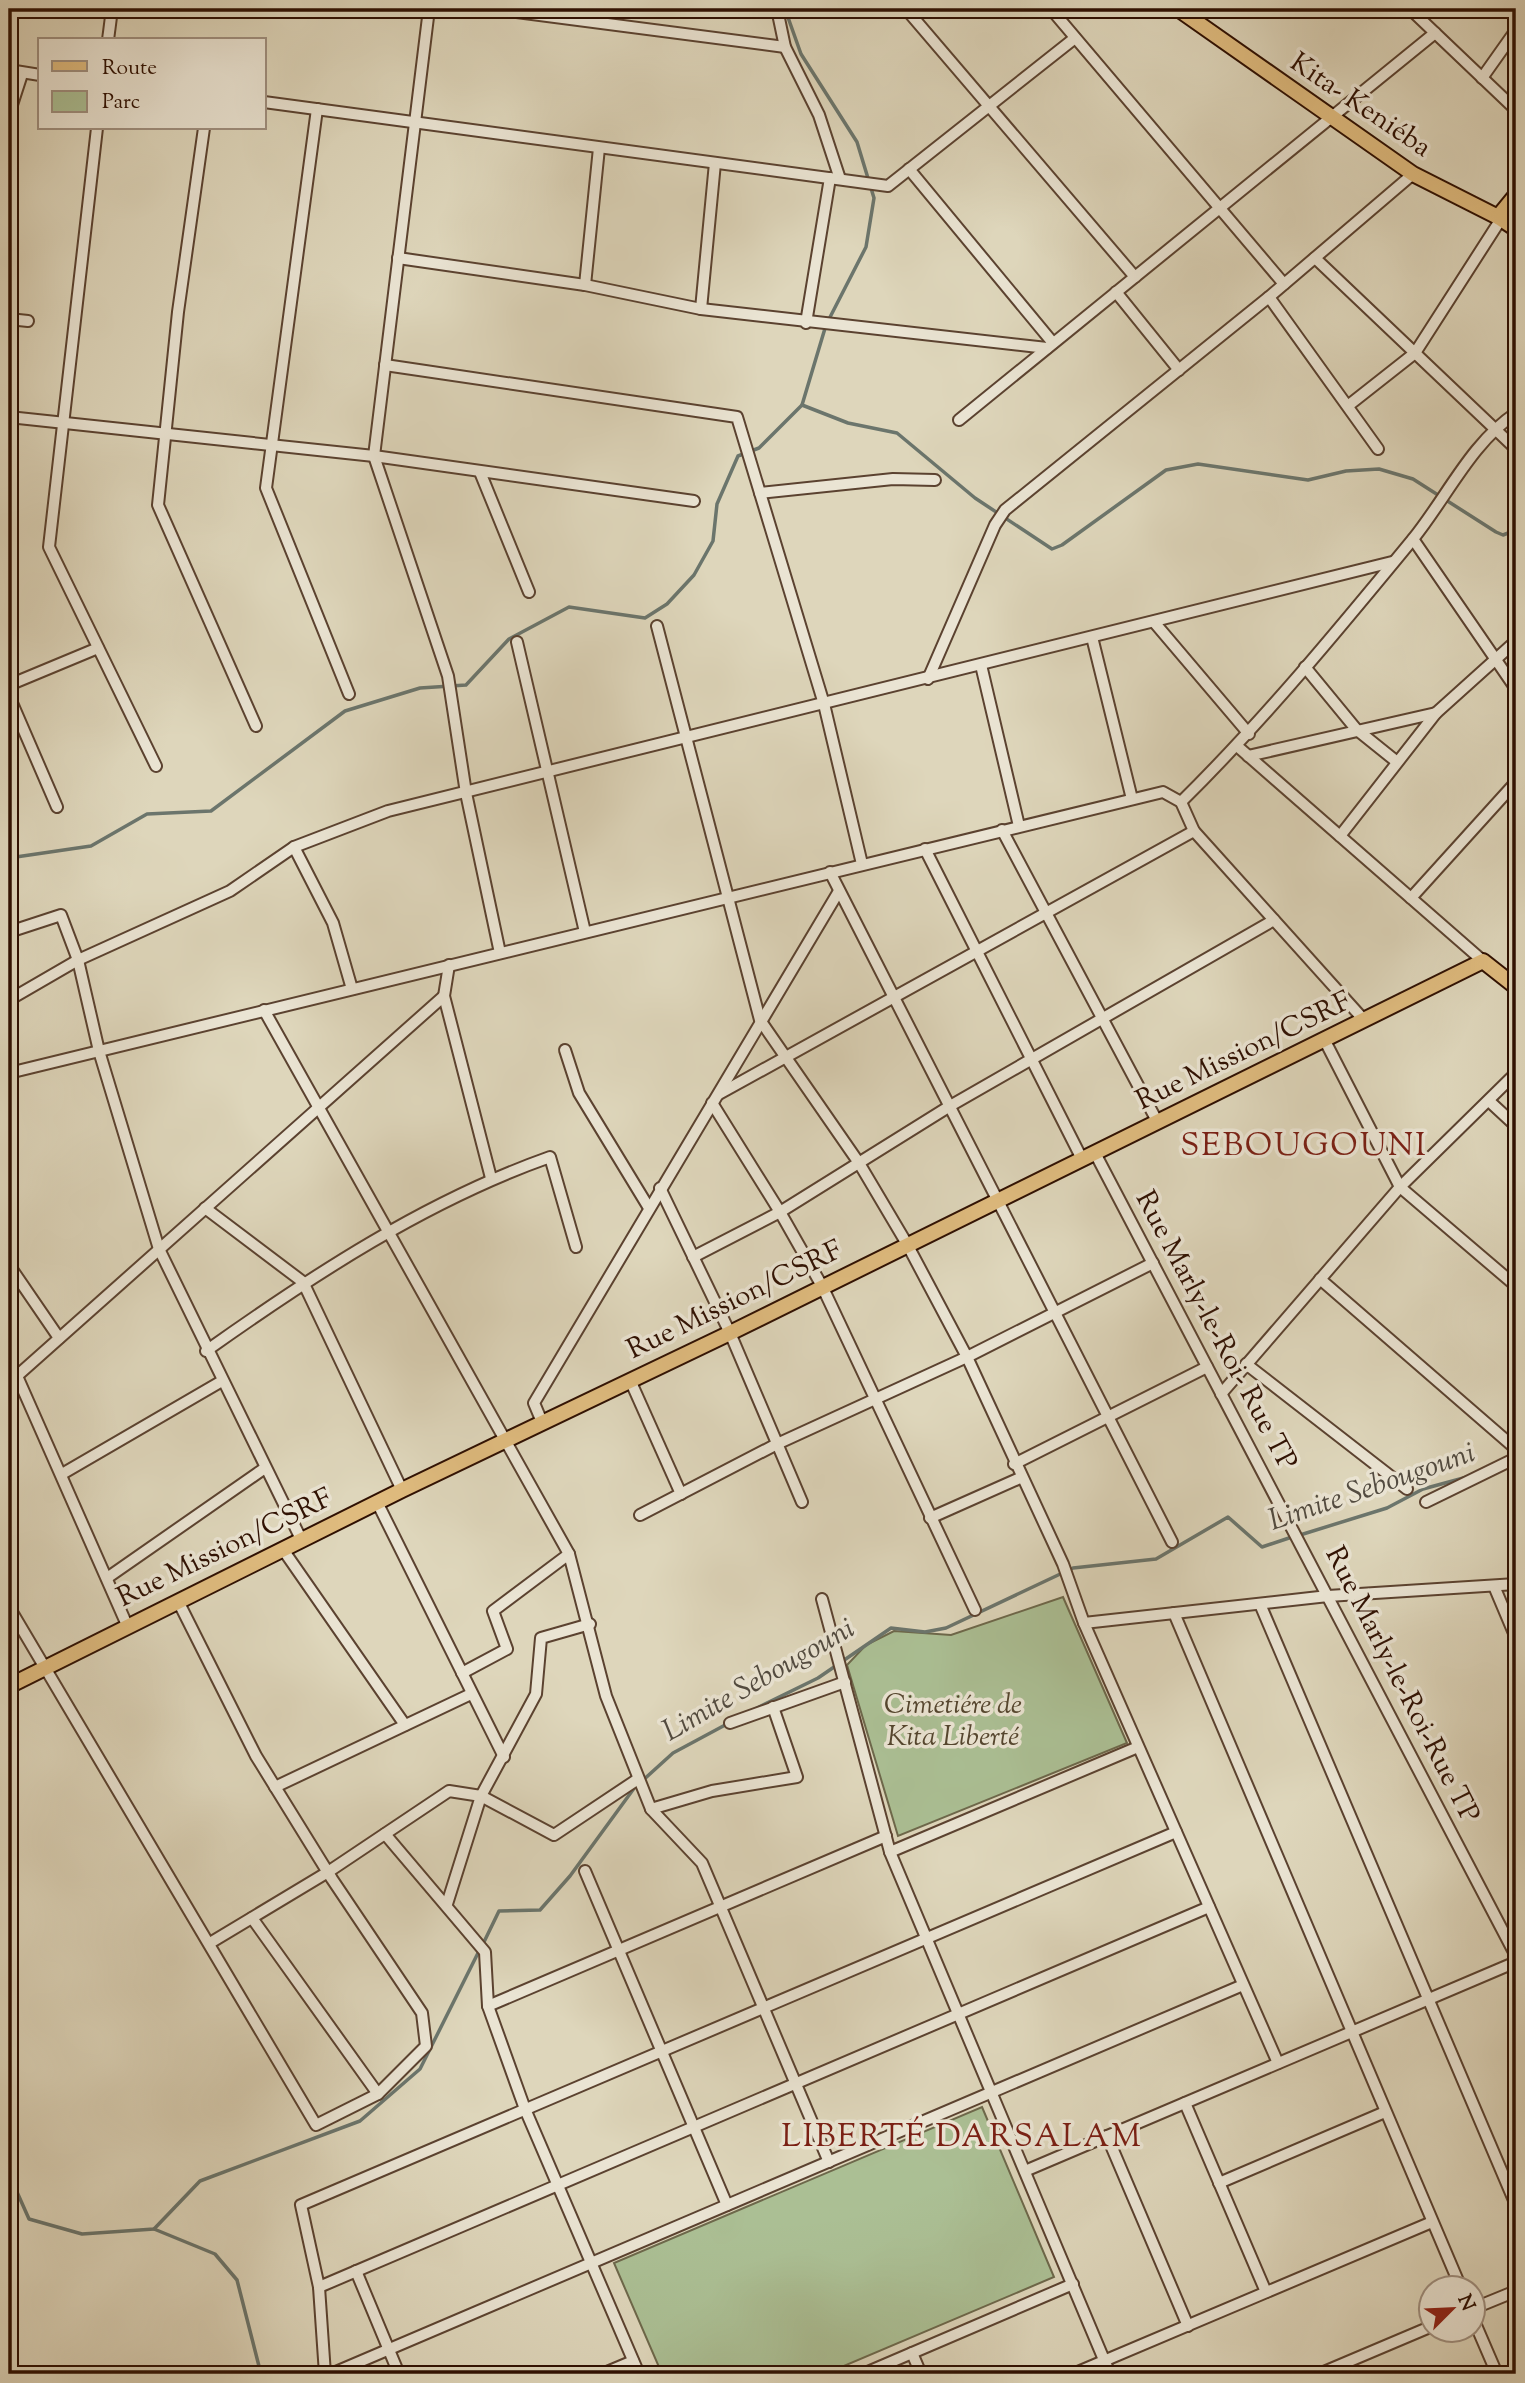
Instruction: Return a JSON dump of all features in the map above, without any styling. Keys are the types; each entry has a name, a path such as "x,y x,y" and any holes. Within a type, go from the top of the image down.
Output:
{"main road":[{"name":"Kita- Keniéba","path":"1178,9 1413,174 1500,218 1516,229"},
{"path":"1500,218 1516,195"},
{"path":"1483,961 1516,987"},
{"name":"Rue Mission/CSRF","path":"9,1686 44,1666 377,1502 730,1333 1483,961"}],"street":[{"path":"108,38 112,9"},
{"path":"429,9 373,456 448,676 466,793 500,953"},
{"path":"493,9 785,47"},
{"path":"777,9 785,47 819,115 835,179 806,323"},
{"path":"906,9 1135,277"},
{"path":"1051,9 1283,285"},
{"path":"1410,9 1516,110"},
{"path":"1482,78 1516,30"},
{"path":"959,420 1435,33"},
{"path":"266,102 888,186 1075,38"},
{"path":"9,70 38,75"},
{"path":"9,114 22,74"},
{"path":"317,109 266,488 349,694"},
{"path":"97,130 49,547 156,766"},
{"path":"204,130 178,313 158,505 256,726"},
{"path":"585,285 599,148"},
{"path":"701,309 715,163"},
{"path":"909,169 1050,346"},
{"path":"928,679 995,526 1005,510 1269,297 1413,174"},
{"path":"1349,405 1415,353 1500,218"},
{"path":"398,258 585,285 701,309 806,323 1050,346"},
{"path":"1315,258 1516,449"},
{"path":"1116,292 1178,370"},
{"path":"1269,297 1378,449"},
{"path":"9,319 28,321"},
{"path":"385,365 737,417 824,704 862,864"},
{"path":"1181,802 1249,734 1413,539 1494,428 1516,413"},
{"path":"9,416 373,456 694,501"},
{"path":"480,472 529,592"},
{"path":"760,493 893,479 934,480"},
{"path":"1413,539 1516,689"},
{"path":"9,1000 78,960 230,891 294,847 388,811 1392,562"},
{"path":"1154,622 1249,734"},
{"path":"657,626 760,1020 859,1163 907,1244 967,1357 1020,1478 1063,1564 1084,1623 1278,2063"},
{"path":"1092,638 1132,799"},
{"path":"1340,836 1436,713 1516,641"},
{"path":"517,642 585,932"},
{"path":"9,685 98,648"},
{"path":"981,665 1019,826"},
{"path":"1305,667 1356,729 1397,762"},
{"path":"9,696 57,807"},
{"path":"1248,756 1356,729 1436,713"},
{"path":"1237,746 1483,961"},
{"path":"1410,898 1516,782"},
{"path":"9,1073 1163,792 1181,802 1194,831 1364,1020"},
{"path":"1002,830 1157,1121"},
{"path":"715,1099 1194,831"},
{"path":"294,847 332,923 352,989"},
{"name":"Rue Marly-le-Roi- Rue TP","path":"925,849 1033,1061 1153,1263 1304,1548"},
{"path":"830,872 1172,1542"},
{"path":"542,1422 534,1404 839,891"},
{"path":"9,932 61,915 78,960 99,1051 159,1249 206,1351 302,1541"},
{"path":"694,1257 780,1212 950,1107 1274,920"},
{"path":"449,965 444,996 491,1178"},
{"path":"127,1625 62,1474 13,1379 444,996"},
{"path":"264,1010 317,1109 569,1554 590,1624 606,1696 650,1809 702,1863 829,2162"},
{"path":"1324,1040 1400,1186 1516,1286"},
{"path":"565,1050 579,1093 649,1208"},
{"path":"1221,1394 1400,1186 1516,1073"},
{"path":"715,1099 822,1286 975,1610"},
{"path":"1489,1101 1516,1126"},
{"path":"206,1351 303,1282 491,1178 550,1157 576,1247"},
{"path":"660,1188 730,1333 802,1502"},
{"path":"205,1208 303,1282 402,1490"},
{"path":"640,1515 777,1444 967,1357 1153,1263"},
{"path":"9,1265 59,1338"},
{"path":"1320,1279 1516,1449"},
{"path":"1246,1364 1407,1489"},
{"path":"1014,1464 1207,1367"},
{"path":"630,1380 681,1494"},
{"path":"62,1474 222,1381"},
{"path":"1426,1502 1516,1458"},
{"path":"107,1578 265,1468"},
{"path":"930,1518 1020,1478"},
{"path":"377,1502 504,1757"},
{"name":"Rue Marly-le-Roi-Rue TP","path":"1304,1548 1516,1956"},
{"path":"284,1550 405,1725"},
{"path":"462,1673 507,1649 493,1611 569,1554"},
{"path":"1084,1623 1328,1596 1516,1584"},
{"path":"1494,1586 1516,1638"},
{"path":"822,1599 890,1852 1111,2374"},
{"path":"9,1607 316,2125 377,2094 426,2046 422,2013 328,1872 256,1755 178,1601"},
{"path":"1260,1604 1516,2205"},
{"path":"1174,1613 1455,2274"},
{"path":"447,1904 481,1796 536,1694 541,1638 590,1624"},
{"path":"730,1723 845,1682"},
{"path":"275,1787 471,1693"},
{"path":"650,1809 712,1791 797,1777 773,1707"},
{"path":"890,1852 1138,1747"},
{"path":"210,1943 328,1872 449,1791 481,1796 554,1835 638,1779"},
{"path":"325,2374 319,2287 301,2205 1176,1832"},
{"path":"385,1834 485,1952 488,2006 525,2109 639,2374"},
{"path":"488,2006 886,1836"},
{"path":"585,1871 727,2205"},
{"path":"319,2287 1209,1907"},
{"path":"252,1918 377,2094"},
{"path":"1025,2171 1516,1962"},
{"path":"331,2374 1243,1985"},
{"path":"1185,2103 1266,2292"},
{"path":"1219,2183 1385,2112"},
{"path":"1107,2136 1188,2326"},
{"path":"1073,2374 1432,2222"},
{"path":"356,2271 399,2374"},
{"path":"863,2374 1073,2284"},
{"path":"1486,2303 1516,2291"},
{"path":"1319,2374 1416,2333"},
{"path":"1484,2344 1497,2374"},
{"path":"912,2353 921,2374"},
{"path":"602,2374 633,2361"}],"green space":[{"name":"Cimetiére de Kita Liberté","path":"1063,1597 1127,1743 898,1836 847,1665 866,1645 894,1631 951,1635"},
{"path":"982,2107 1054,2277 825,2374 662,2374 614,2263"}],"waterway":[{"path":"9,858 91,846 147,814 211,811 345,711 420,688 466,685 509,639 569,607 645,618 667,604 694,575 713,541 717,504 738,456 759,448 802,405 826,325 866,247 874,198 857,142 801,54 785,9"},
{"path":"802,405 848,423 897,433 975,498 1052,549 1062,545 1166,470 1198,464 1308,480 1346,471 1379,469 1413,479 1496,532 1503,535 1516,530"},
{"name":"Limite Sebougouni","path":"1300,1535 1387,1508 1423,1489 1467,1477"},
{"name":"Limite Sebougouni","path":"755,1709 818,1678 891,1628 925,1632 946,1628 1073,1568 1156,1559 1228,1517 1262,1547 1292,1537"},
{"name":"Limite Sebougouni","path":"641,1782 673,1753 727,1724"},
{"name":"Limite Sebougouni","path":"483,1944 499,1911 540,1910 570,1876 635,1787"},
{"name":"Limite Sebougouni","path":"9,2174 29,2219 82,2234 154,2229 200,2181 360,2121 420,2069 479,1951"},
{"path":"154,2229 215,2254 237,2280 261,2374"}],"district":[{"name":"SEBOUGOUNI","path":"1304,1147"},
{"name":"LIBERTÉ DARSALAM","path":"962,2138"}]}
